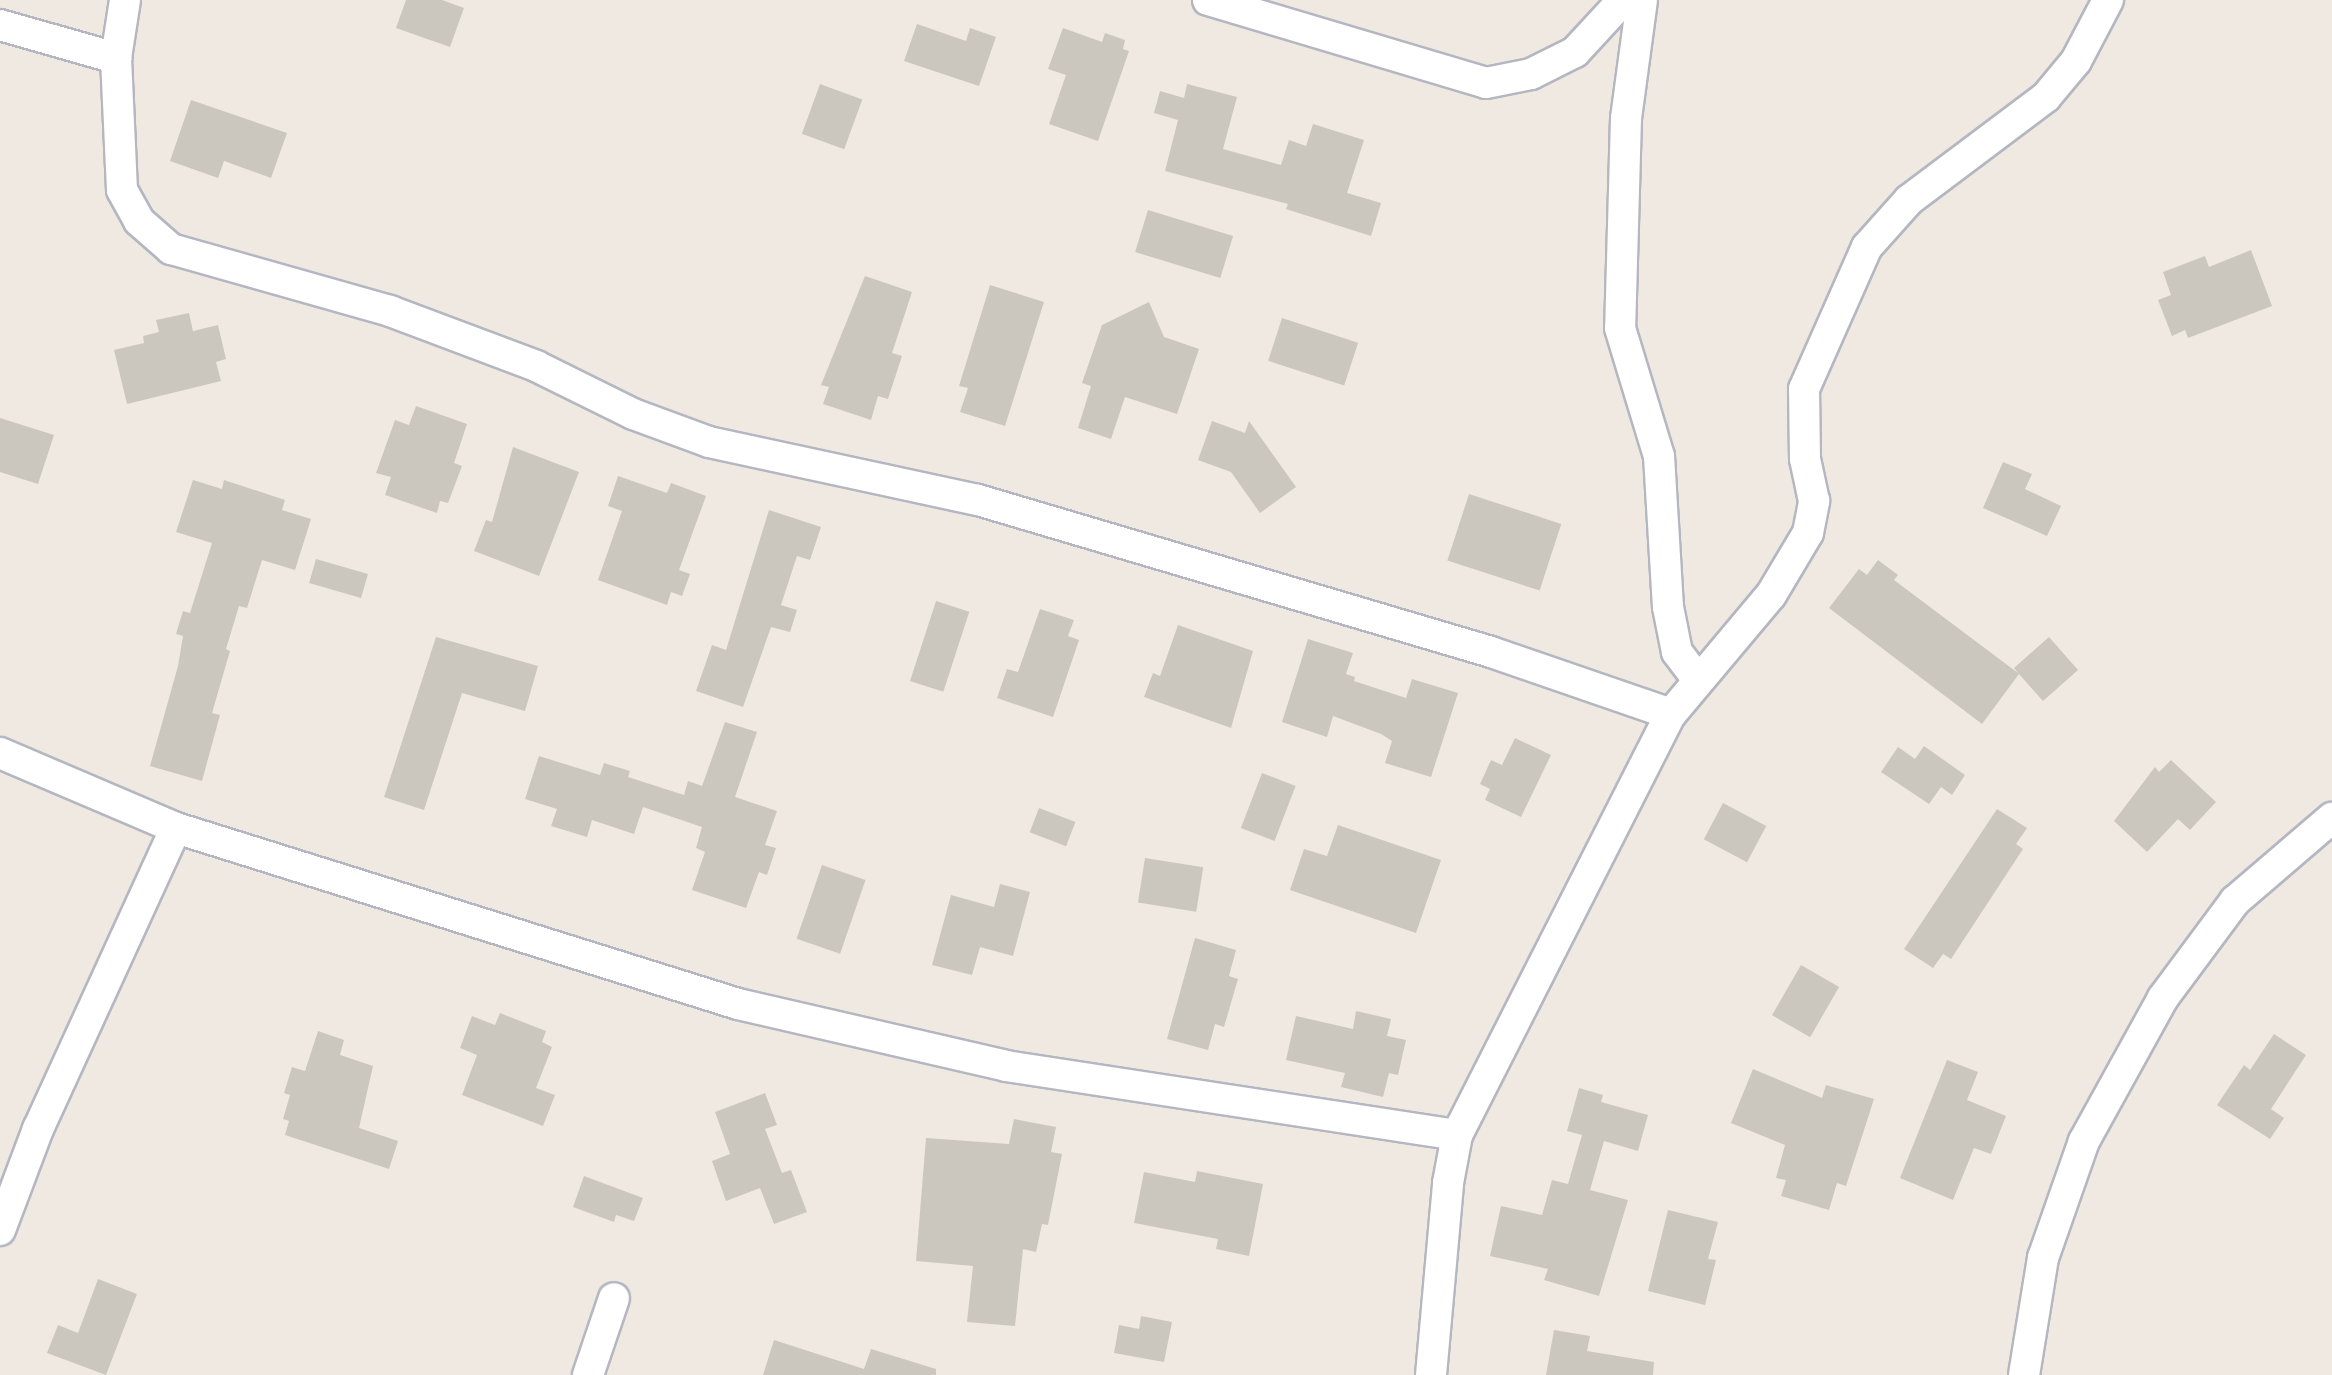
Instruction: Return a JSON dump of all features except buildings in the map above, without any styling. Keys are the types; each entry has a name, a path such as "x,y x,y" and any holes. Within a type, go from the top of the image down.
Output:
{"street":[{"path":"125,0 116,58 122,190 139,221 171,249 390,311 536,366 633,414 709,442 978,500 1491,652 1671,714"},
{"path":"1208,0 1486,83 1531,74 1575,52 1623,0"},
{"path":"1642,0 1626,118 1620,328 1659,456 1668,607 1677,652 1697,679"},
{"path":"1431,1375 1448,1183 1457,1135 1671,714 1697,679 1771,595 1808,533 1814,501 1805,459 1804,389 1867,247 1909,200 2046,97 2076,61 2108,0"},
{"path":"0,25 116,58"},
{"path":"0,753 176,828 738,1004 1006,1066 1457,1135"},
{"path":"2024,1375 2043,1258 2084,1141 2163,998 2235,901 2332,818"},
{"path":"0,1230 38,1129 176,828"},
{"path":"588,1375 614,1298"}]}
